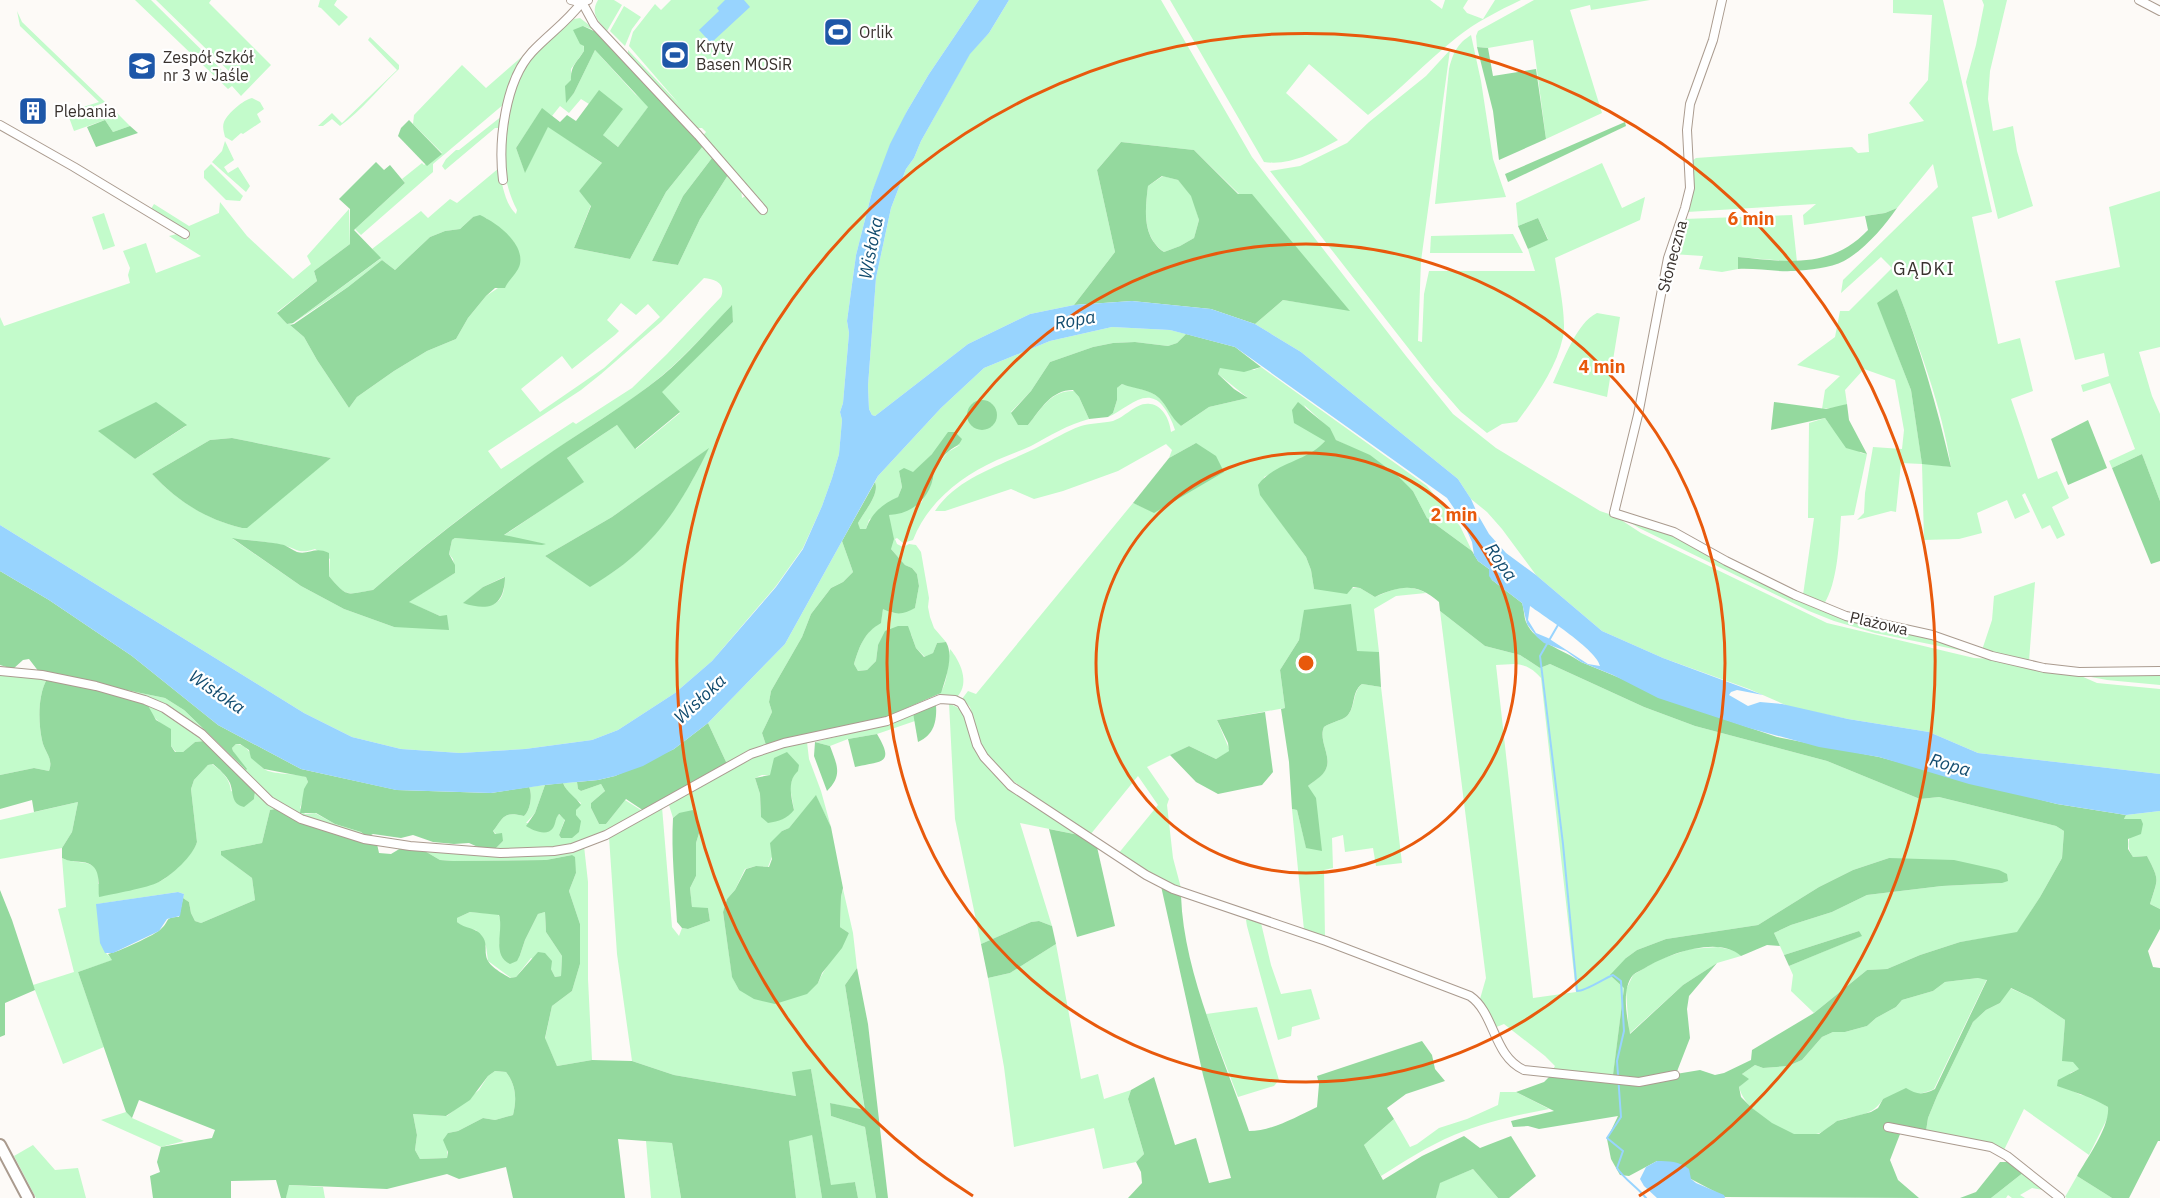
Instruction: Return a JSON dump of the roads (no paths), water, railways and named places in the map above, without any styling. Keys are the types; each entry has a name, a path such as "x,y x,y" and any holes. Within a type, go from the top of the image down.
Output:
{"street":[{"path":"571,0 585,1"},
{"name":"Słoneczna","path":"1614,513 1638,415 1668,258 1685,208 1689,188 1687,130 1690,104 1713,40 1722,0"},
{"path":"2139,0 2160,11"},
{"path":"503,180 501,158 503,127 508,101 522,67 533,51 561,27 585,1"},
{"path":"585,1 594,24 698,135 763,210"},
{"path":"0,125 185,234"},
{"name":"Plażowa","path":"1614,513 1674,532 1718,557 1795,595 1846,616 1932,635 1992,656 2044,668 2079,672 2160,671"},
{"path":"0,671 42,675 96,686 127,694 164,708 202,734 270,801 301,819 364,839 410,846 500,853 572,848 606,835 751,754 784,743 887,722 940,699 956,700 961,703 969,715 977,745 984,757 1011,786 1146,875 1173,889 1326,941 1470,996 1480,1004 1497,1040 1510,1060 1524,1070 1645,1081 1676,1074"},
{"path":"1888,1126 1991,1147 2007,1155 2060,1198"},
{"path":"0,1145 28,1198"}],"water":[{"path":"725,0 744,0 750,7 711,43 699,30 719,11 717,8"},
{"path":"979,0 1009,0 989,33 970,54 906,169 891,208 876,278 868,386 869,409 872,415 875,416 968,344 1030,314 1074,305 1132,301 1211,309 1255,324 1301,352 1458,479 1489,534 1506,553 1536,575 1602,631 1663,658 1763,695 1737,690 1731,692 1729,695 1748,706 1760,702 1782,704 1848,719 1929,732 1978,753 2160,774 2160,811 2126,815 2057,804 1969,784 1879,757 1819,747 1749,728 1658,698 1581,662 1566,651 1544,643 1537,637 1527,624 1522,603 1492,580 1489,576 1489,569 1474,555 1472,542 1462,520 1447,498 1235,347 1170,330 1112,327 1050,341 984,368 941,408 878,476 785,644 708,723 674,749 643,766 598,780 491,793 396,790 301,769 218,725 132,656 49,600 0,571 0,525 304,713 352,737 401,749 460,753 525,749 592,740 618,730 675,693 712,661 776,587 803,549 822,506 839,454 842,420 840,412 843,403 849,333 847,321 856,255 872,192 890,144 929,74","holes":["1530,606 1590,651 1600,666 1588,664 1548,638 1536,633 1528,620"]},
{"path":"178,892 184,894 180,916 167,919 159,931 113,953 105,953 100,943 96,904"},
{"path":"1657,1161 1674,1162 1685,1166 1689,1169 1691,1179 1696,1183 1724,1195 1725,1198 1657,1198 1640,1179 1646,1167"}],"waterway":[{"path":"1558,625 1540,656 1563,844 1577,991 1613,975 1621,981 1624,1031 1617,1061 1621,1117 1607,1138 1623,1151 1617,1168 1646,1198"}],"place":[{"name":"Orlik","path":"838,32"},
{"name":"Kryty Basen MOSiR","path":"675,55"},
{"name":"Zespół Szkół nr 3 w Jaśle","path":"142,66"},
{"name":"Plebania","path":"33,111"}],"district":[{"name":"GĄDKI","path":"1924,269"}],"water label":[{"name":"Wisłoka","path":"871,248"},
{"name":"Ropa","path":"1075,320"},
{"name":"Ropa","path":"1501,562"},
{"name":"Wisłoka","path":"217,692"},
{"name":"Wisłoka","path":"700,699"},
{"name":"Ropa","path":"1950,765"}]}
